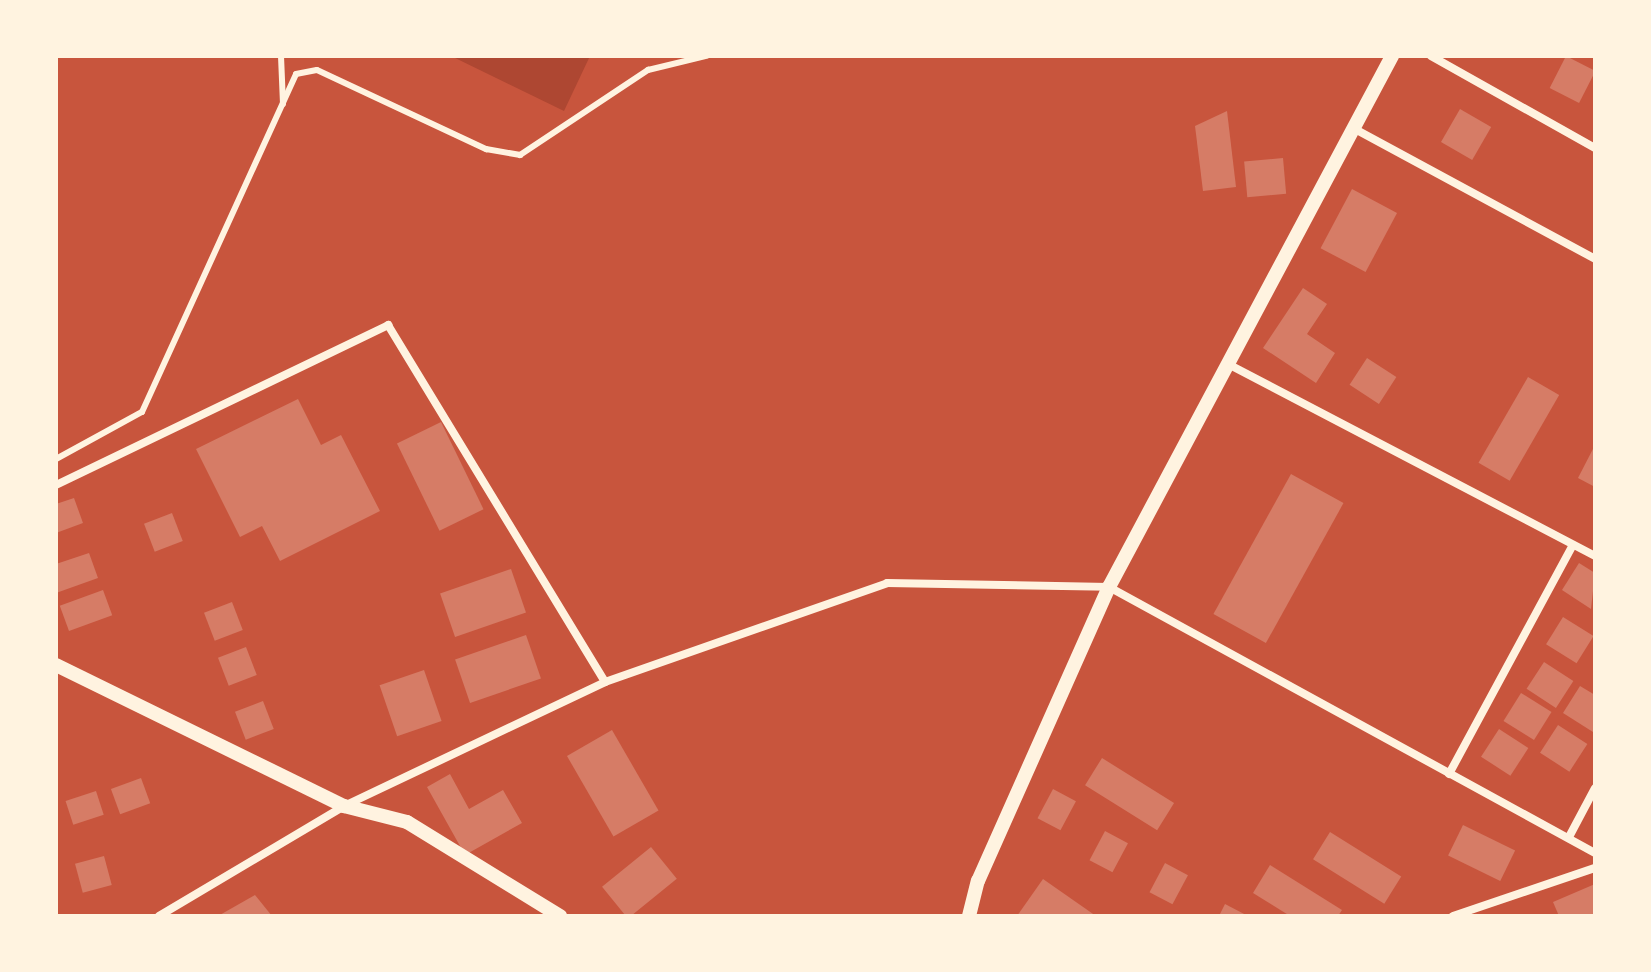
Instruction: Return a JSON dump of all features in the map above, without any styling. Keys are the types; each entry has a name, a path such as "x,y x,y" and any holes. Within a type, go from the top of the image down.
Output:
{"street":[{"path":"969,916 978,881 1109,587 1225,362 1392,56"},
{"path":"1431,56 1595,148"},
{"path":"1353,127 1595,259"},
{"path":"56,485 388,325 605,682"},
{"path":"1225,362 1595,556"},
{"path":"1449,774 1573,545"},
{"path":"159,916 344,806 605,682 887,583 1109,587 1595,853"},
{"path":"56,665 344,806 407,822 560,916"},
{"path":"1569,837 1595,788"},
{"path":"1453,916 1595,868"}],"lane":[{"path":"281,56 283,110"},
{"path":"56,459 142,412 283,110 296,74 317,70 486,149 520,155 648,70 706,56"}],"shaded area":[{"path":"451,56 590,56 564,111"}],"building":[{"path":"1566,56 1595,71 1579,103 1550,88"},
{"path":"1460,109 1491,127 1472,160 1441,142"},
{"path":"1227,111 1236,187 1203,191 1195,126"},
{"path":"1283,158 1286,194 1247,197 1244,161"},
{"path":"1352,189 1397,213 1366,272 1321,248"},
{"path":"1303,288 1327,304 1307,334 1335,353 1316,383 1263,348"},
{"path":"1367,358 1396,377 1379,404 1350,385"},
{"path":"1528,377 1559,395 1510,481 1478,463"},
{"path":"298,399 321,445 341,435 380,511 280,561 262,526 240,537 196,449"},
{"path":"441,422 484,509 439,531 397,443"},
{"path":"1595,445 1595,487 1578,478"},
{"path":"1291,474 1343,503 1266,643 1213,614"},
{"path":"74,498 83,523 56,533 56,504"},
{"path":"172,513 183,541 155,552 144,524"},
{"path":"89,553 98,578 56,593 56,564"},
{"path":"1579,563 1595,573 1591,609 1562,590"},
{"path":"511,569 526,612 455,637 440,593"},
{"path":"103,590 112,615 69,631 60,606"},
{"path":"232,602 243,630 215,641 204,613"},
{"path":"1563,617 1594,636 1577,663 1546,644"},
{"path":"526,635 541,678 470,703 455,659"},
{"path":"246,647 257,675 229,686 218,658"},
{"path":"1544,662 1573,681 1556,708 1527,689"},
{"path":"424,670 442,721 397,736 380,685"},
{"path":"1580,686 1595,695 1593,732 1563,713"},
{"path":"1521,693 1552,712 1534,740 1504,721"},
{"path":"263,701 274,729 246,740 235,712"},
{"path":"1558,725 1587,744 1569,772 1540,753"},
{"path":"1499,729 1528,748 1510,776 1481,757"},
{"path":"612,730 658,811 613,837 567,756"},
{"path":"1102,758 1174,803 1157,830 1085,785"},
{"path":"450,774 469,809 503,790 522,823 465,855 427,787"},
{"path":"141,778 150,803 120,814 111,789"},
{"path":"1053,789 1076,801 1060,830 1038,818"},
{"path":"96,791 104,815 73,825 66,801"},
{"path":"1463,825 1515,850 1500,881 1448,856"},
{"path":"1105,831 1128,843 1112,872 1090,860"},
{"path":"1330,832 1401,877 1384,904 1313,859"},
{"path":"651,847 677,879 631,916 626,916 602,887"},
{"path":"104,856 112,885 83,893 75,864"},
{"path":"1165,863 1188,875 1172,904 1150,892"},
{"path":"1270,865 1342,910 1338,916 1290,916 1253,893"},
{"path":"1043,879 1096,916 1017,916"},
{"path":"1595,884 1595,916 1559,916 1553,902"},
{"path":"255,895 272,916 218,916"},
{"path":"1225,904 1248,916 1219,916"}]}
